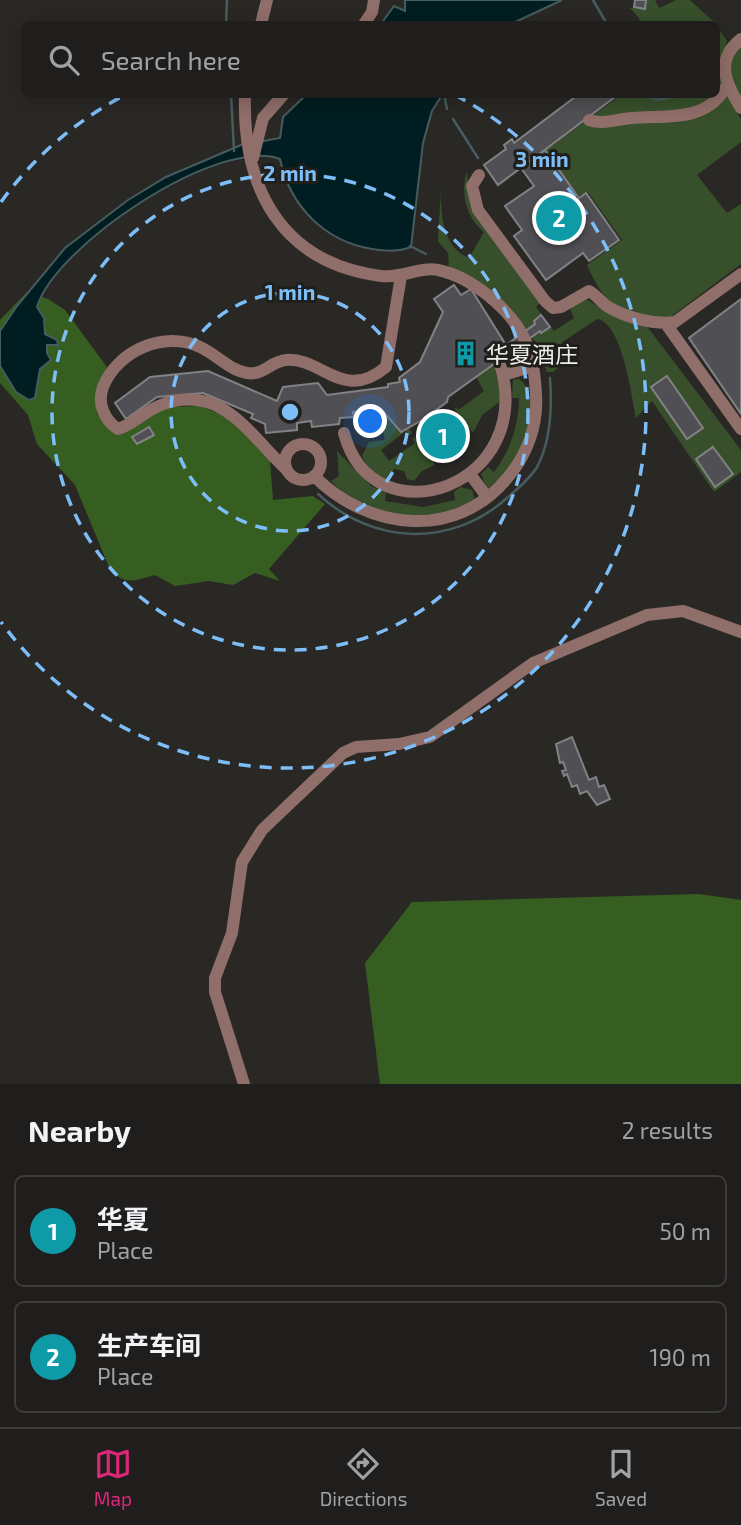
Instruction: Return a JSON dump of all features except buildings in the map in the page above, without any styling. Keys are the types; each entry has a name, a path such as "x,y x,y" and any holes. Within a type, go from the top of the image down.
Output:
{"street":[{"path":"262,21 267,0"},
{"path":"366,21 372,12 374,0"},
{"path":"741,39 725,56 723,65 728,83 741,108"},
{"path":"720,94 728,83"},
{"path":"245,98 244,131 252,170 281,227 302,246 327,261 359,272 401,276 436,269 474,286 499,306 516,325 527,343 533,366 537,409 532,434 521,461 487,497 456,517 429,522 400,521 375,516 342,500 314,476 296,478 242,422 205,402 185,400 161,404 118,429 105,415 100,394 106,380 133,352 167,340 183,341 200,347 247,373 262,371 272,364 287,360 299,361 330,377 365,379 386,367 401,276"},
{"path":"252,170 256,138 263,118 280,98"},
{"path":"589,120 599,124 633,118 690,115 714,103 718,98"},
{"path":"479,176 472,186 478,210 549,306 561,307 589,291 611,309 666,324 675,322 741,274"},
{"path":"666,324 741,429"},
{"path":"344,433 350,453 363,472 380,483 397,489 431,490 471,474 501,435 507,415 504,375 499,361"},
{"path":"504,375 533,366"},
{"path":"287,470 288,452 298,445 309,445 320,456 320,467 314,476"},
{"path":"471,474 487,497"},
{"path":"244,1084 215,992 215,978 234,923 236,887 242,862 262,830 343,753 356,747 400,744 430,737 533,663 647,615 684,611 741,632"}],"green space":[{"path":"646,0 655,0 659,8 676,0 690,0 713,21 640,21 630,8 644,8"},
{"path":"720,31 727,41 725,49 733,106 741,119 741,142 697,175 727,213 741,204 741,264 669,318 639,314 618,306 602,292 587,265 622,240 587,191 579,196 546,150 617,98 720,98"},
{"path":"741,45 741,104 729,78 730,57"},
{"path":"467,171 468,192 541,302 536,307 554,331 574,318 570,308 586,299 613,316 646,325 741,450 741,472 714,492 652,401 636,418 619,346 606,323 597,319 561,343 566,359 553,372 547,372 534,340 510,307 482,284 449,268 448,253 438,241 441,189 445,229 453,246 460,253 469,258 484,232 473,220 466,204 464,188"},
{"path":"27,292 48,299 65,310 107,367 97,394 97,414 112,431 153,411 199,406 237,422 270,460 273,500 313,496 325,504 269,569 280,581 255,573 233,585 209,581 175,586 155,575 129,580 114,573 109,567 75,485 37,444 28,415 0,383 0,320"},
{"path":"494,364 502,400 482,415 473,433 454,408 460,409 484,391 476,377"},
{"path":"519,379 530,398 530,424 515,461 501,478 487,489 481,474 488,467 494,472 509,446 519,408 519,398 512,398 513,380"},
{"path":"387,415 401,432 408,427 412,433 410,435 406,431 381,450 389,461 415,443 412,439 416,437 435,465 422,471 414,481 407,479 404,471 394,469 390,480 380,477 370,469 362,456 369,442 385,440 382,426"},
{"path":"337,451 371,486 386,493 385,501 423,507 455,500 454,492 460,487 472,490 475,499 458,508 439,513 420,515 381,511 346,494 331,481 339,476"},
{"path":"699,894 741,900 741,1084 380,1084 365,963 412,902"}],"water":[{"path":"405,0 562,0 517,21 383,21 394,6 405,11"},
{"path":"303,98 440,98 432,111 423,143 411,247 392,251 372,249 355,245 324,229 312,219 292,192 280,159 252,156 218,164 181,180 105,227 74,255 50,282 37,307 44,318 45,334 57,340 58,345 47,345 51,360 40,369 35,398 29,400 16,392 0,366 0,331 65,248 128,200 166,177 241,145 280,138 283,117"}],"waterway":[{"path":"226,21 227,0"},
{"path":"593,0 605,21"},
{"path":"231,98 234,151"},
{"path":"445,98 447,109"},
{"path":"652,98 668,98"},
{"path":"453,119 478,158"},
{"path":"410,246 426,254"},
{"path":"318,494 340,511 387,531 412,534 462,526 507,498 537,467 550,423 550,378"}],"place":[{"name":"生产车间","path":"559,218"},
{"name":"华夏酒庄","path":"466,354"},
{"name":"华夏","path":"443,436"}]}
